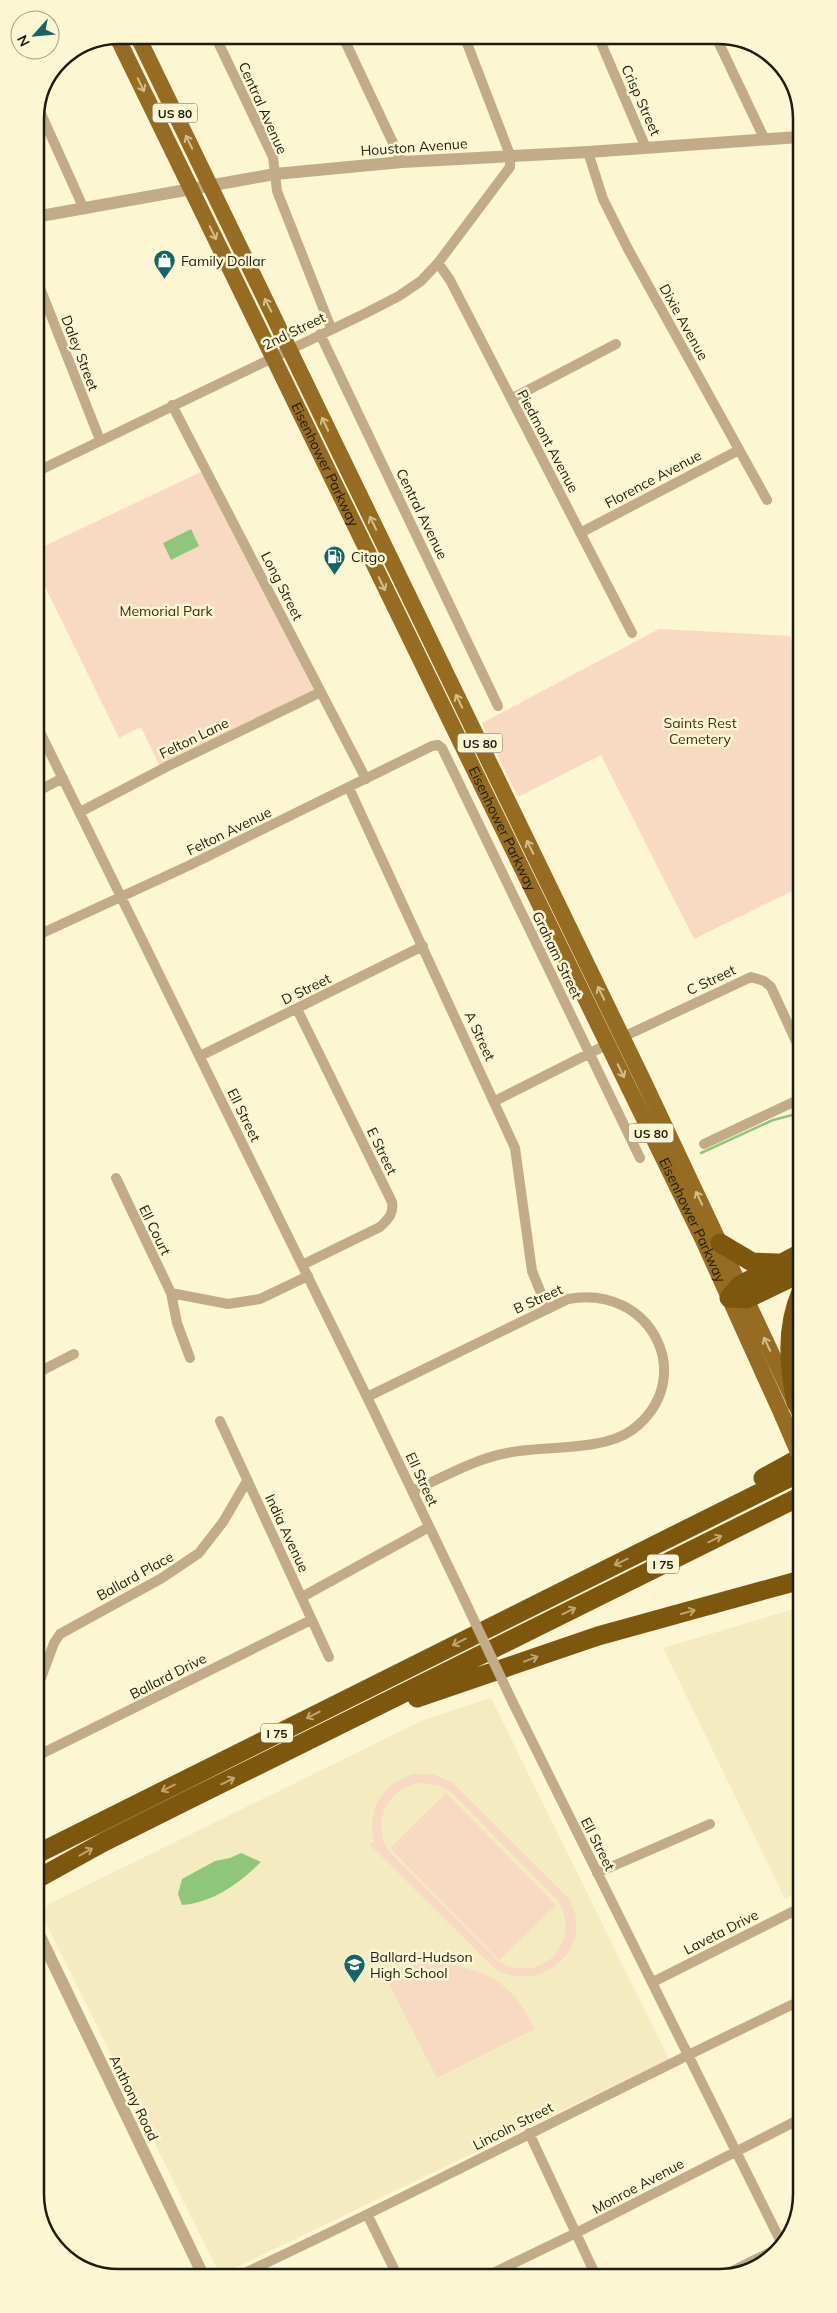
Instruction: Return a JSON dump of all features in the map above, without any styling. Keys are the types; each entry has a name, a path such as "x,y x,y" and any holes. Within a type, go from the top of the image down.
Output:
{"highway":[{"path":"720,1242 752,1262 761,1264 781,1262"},
{"path":"738,1294 781,1262 793,1256"},
{"path":"738,1294 793,1276"},
{"path":"793,1318 789,1343 793,1412"},
{"path":"664,1540 744,1488 793,1462"},
{"name":"I 75","path":"44,1851 793,1476"},
{"name":"I 75","path":"44,1876 104,1842 793,1500"},
{"path":"352,1719 598,1636 793,1582"}],"main road":[{"name":"Eisenhower Parkway","path":"120,44 600,1028 631,1055 720,1242 738,1294"},
{"name":"Eisenhower Parkway","path":"141,44 290,348 615,1041 793,1412"}],"street":[{"name":"Central Avenue","path":"219,44 273,157 277,191 331,328"},
{"path":"346,44 402,162"},
{"path":"467,44 510,155"},
{"name":"Crisp Street","path":"601,44 646,148"},
{"path":"719,44 765,140"},
{"path":"44,120 84,208"},
{"name":"Houston Avenue","path":"44,215 275,174 402,162 588,152 793,138"},
{"name":"Dixie Avenue","path":"588,152 603,199 628,249 767,500"},
{"name":"2nd Street","path":"44,468 411,288 438,263 506,174 510,167 510,155"},
{"name":"Piedmont Avenue","path":"438,263 450,280 632,633"},
{"name":"Daley Street","path":"44,298 100,440"},
{"name":"Central Avenue","path":"320,334 498,706"},
{"path":"511,400 616,344"},
{"name":"Long Street","path":"172,405 366,779"},
{"name":"Florence Avenue","path":"580,533 739,450"},
{"name":"Felton Lane","path":"80,812 168,766 322,692"},
{"name":"Ell Street","path":"44,740 367,1397 513,1703 779,2238"},
{"name":"Graham Street","path":"432,746 438,745 442,748 640,1158"},
{"name":"Felton Avenue","path":"44,932 190,865 432,746"},
{"path":"44,788 63,778"},
{"name":"A Street","path":"349,788 515,1148 528,1248 535,1280 547,1308"},
{"name":"D Street","path":"200,1056 423,946"},
{"name":"C Street","path":"494,1101 590,1053 751,977 764,981 771,986 793,1035"},
{"name":"E Street","path":"297,1009 392,1202 393,1209 389,1219 380,1227 302,1264"},
{"path":"704,1144 793,1102"},
{"name":"Ell Court","path":"116,1178 171,1293 177,1322 190,1358"},
{"path":"171,1293 228,1304 260,1299 308,1276"},
{"name":"B Street","path":"367,1397 568,1299 582,1296 612,1300 628,1307 642,1317 652,1331 662,1352 662,1383 654,1407 642,1421 624,1435 589,1444 506,1453 481,1461 412,1491"},
{"path":"44,1369 74,1354"},
{"name":"India Avenue","path":"220,1421 329,1657"},
{"name":"Ballard Place","path":"44,1670 54,1643 60,1634 174,1571 199,1553 223,1522 247,1481"},
{"path":"302,1597 429,1528"},
{"name":"Ballard Drive","path":"44,1753 311,1620"},
{"path":"597,1873 710,1824"},
{"name":"Laveta Drive","path":"653,1982 793,1912"},
{"name":"Anthony Road","path":"44,1944 200,2269"},
{"name":"Lincoln Street","path":"253,2269 368,2216 688,2054 793,2004"},
{"name":"Monroe Avenue","path":"502,2269 576,2234 736,2150 793,2122"},
{"path":"528,2134 593,2269"},
{"path":"368,2216 394,2269"}],"shaded area":[{"path":"191,529 199,546 171,560 163,543"},
{"path":"793,1609 793,1895 785,1899 663,1648"},
{"name":"Ballard-Hudson High School","path":"491,1698 669,2059 232,2269 217,2269 44,1919 44,1907 423,1720"},
{"path":"241,1853 261,1862 235,1884 216,1896 182,1905 178,1894 182,1879 215,1861 230,1858"}],"green space":[{"name":"Memorial Park","path":"205,470 316,695 161,769 141,727 119,738 44,584 44,546"},
{"name":"Saints Rest Cemetery","path":"659,629 790,636 793,647 793,890 694,939 601,755 518,797 482,723"},
{"path":"415,1774 433,1774 453,1783 568,1898 575,1916 576,1933 570,1949 560,1962 547,1971 530,1976 513,1976 495,1969 370,1845 374,1841 372,1830 375,1808 386,1790 404,1778","holes":["418,1783 437,1785 450,1791 558,1901 565,1916 565,1931 561,1945 553,1956 542,1964 528,1968 513,1967 497,1960 389,1851 381,1830 382,1819 390,1800 397,1793"]},
{"path":"446,1793 556,1905 499,1960 390,1848"},
{"path":"429,1962 465,1968 480,1972 493,1979 505,1987 515,1998 535,2029 437,2078 385,1976 403,1968"}],"waterway":[{"path":"701,1153 773,1120 793,1115"}],"place":[{"name":"Family Dollar","path":"165,280"},
{"name":"Citgo","path":"335,576"},
{"name":"Ballard-Hudson High School","path":"354,1984"}]}
